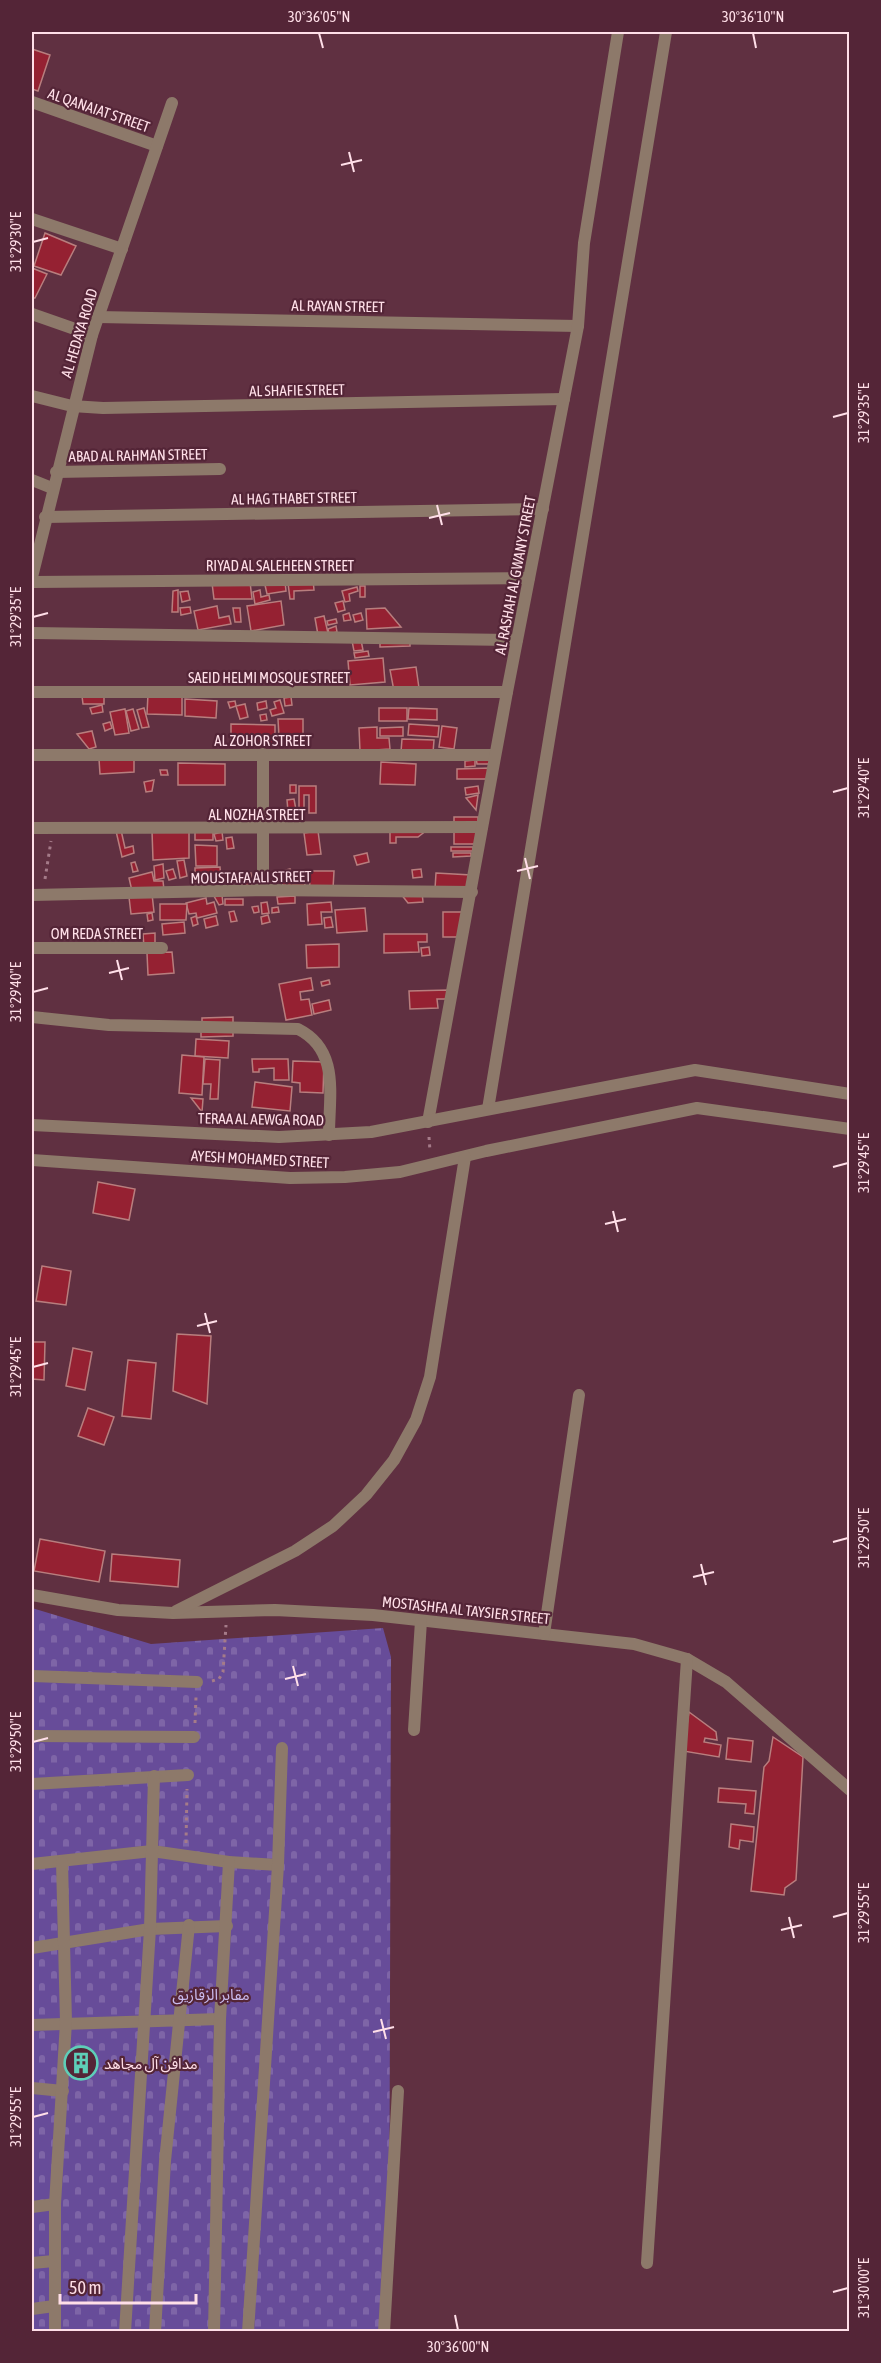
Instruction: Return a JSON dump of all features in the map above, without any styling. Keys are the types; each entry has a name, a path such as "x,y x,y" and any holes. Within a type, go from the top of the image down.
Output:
{"street":[{"name":"AL RASHAH AL GWANY STREET","path":"428,1122 472,892 495,755 578,326 584,243 618,32"},
{"path":"488,1108 666,32"},
{"name":"AL QANAIAT STREET","path":"32,102 157,146"},
{"name":"AL HEDAYA ROAD","path":"32,577 72,406 92,335 172,103"},
{"path":"32,219 122,249"},
{"path":"32,314 92,335"},
{"name":"AL RAYAN STREET","path":"98,317 578,326"},
{"name":"AL SHAFIE STREET","path":"32,396 72,406 103,408 564,399"},
{"name":"ABAD AL RAHMAN STREET","path":"56,472 220,469"},
{"path":"32,480 52,488"},
{"name":"AL HAG THABET STREET","path":"45,517 543,509"},
{"name":"RIYAD AL SALEHEEN STREET","path":"32,582 529,578"},
{"path":"32,633 517,639"},
{"name":"SAEID HELMI MOSQUE STREET","path":"32,692 507,692"},
{"path":"263,754 263,891"},
{"name":"AL ZOHOR STREET","path":"32,755 495,755"},
{"name":"AL NOZHA STREET","path":"32,828 263,830 482,827"},
{"name":"MOUSTAFA ALI STREET","path":"37,896 263,891 472,892"},
{"name":"OM REDA STREET","path":"32,948 162,948"},
{"path":"32,1017 109,1025 298,1029 316,1040 327,1059 329,1135"},
{"name":"TERAA AL AEWGA ROAD","path":"32,1125 279,1137 371,1132 695,1070 849,1094"},
{"name":"AYESH MOHAMED STREET","path":"32,1160 290,1178 345,1177 400,1172 486,1151 697,1108 849,1128"},
{"path":"172,1613 285,1557 333,1526 366,1495 394,1460 416,1420 430,1377 465,1157"},
{"path":"544,1634 579,1395"},
{"name":"MOSTASHFA AL TAYSIER STREET","path":"32,1595 108,1608 172,1613 324,1611 634,1644 687,1659 726,1682 849,1790"},
{"path":"414,1730 421,1621"},
{"path":"647,2263 687,1659"},
{"path":"32,1676 197,1682"},
{"path":"32,1736 194,1737"},
{"path":"248,2331 278,1865 282,1748"},
{"path":"32,1784 188,1775"},
{"path":"125,2331 150,1929 154,1776"},
{"path":"32,1864 152,1851 229,1862 278,1865"},
{"path":"55,2331 55,2204 66,2022 62,1862"},
{"path":"214,2331 220,2019 229,1862"},
{"path":"155,2331 165,2162 189,1925"},
{"path":"32,1948 150,1929 189,1925 227,1926"},
{"path":"32,2025 145,2019 220,2019"},
{"path":"32,2088 63,2091"},
{"path":"384,2331 398,2091"},
{"path":"32,2207 55,2204"},
{"path":"32,2263 54,2261"},
{"path":"32,2309 54,2306"}],"path":[{"path":"37,896 53,828"},
{"path":"428,1122 430,1165"},
{"path":"194,1737 197,1682 219,1679 223,1672 227,1612"},
{"path":"185,1854 188,1775"}],"green space":[{"name":"مقابر الزقازيق","path":"32,1608 151,1644 383,1628 391,1657 389,2331 32,2331"}],"building":[{"path":"32,49 50,55 38,91 32,89"},
{"path":"45,233 76,246 61,275 34,266"},
{"path":"32,268 47,274 35,298 32,298"},
{"path":"313,580 314,590 294,591 294,599 290,599 288,583"},
{"path":"250,582 252,599 214,599 212,583"},
{"path":"285,582 286,591 267,594 265,585"},
{"path":"360,586 365,586 365,597 360,597"},
{"path":"357,587 358,591 349,594 350,601 345,602 342,591"},
{"path":"178,590 178,612 172,612 173,591"},
{"path":"260,590 261,597 269,595 270,600 255,604 253,592"},
{"path":"188,591 190,600 182,602 180,592"},
{"path":"281,601 284,625 251,631 247,606"},
{"path":"343,601 345,610 338,612 335,603"},
{"path":"217,606 219,618 229,616 231,624 198,630 194,611"},
{"path":"190,607 191,613 181,615 180,608"},
{"path":"233,608 240,608 241,622 235,622"},
{"path":"385,608 401,627 367,629 366,609"},
{"path":"349,613 351,620 344,621 343,615"},
{"path":"361,613 363,620 355,622 353,615"},
{"path":"324,616 328,633 318,635 315,618"},
{"path":"336,619 337,623 328,625 327,621"},
{"path":"336,626 337,632 329,634 328,629"},
{"path":"410,639 410,646 380,647 380,640"},
{"path":"361,640 363,650 354,651 352,641"},
{"path":"368,651 369,656 355,658 354,653"},
{"path":"383,658 385,682 350,685 348,661"},
{"path":"416,667 419,688 394,691 390,670"},
{"path":"148,694 182,695 182,715 147,714"},
{"path":"82,696 104,696 104,704 83,704"},
{"path":"291,697 292,705 285,706 284,698"},
{"path":"185,699 217,701 216,718 185,716"},
{"path":"280,700 284,713 272,716 270,710 276,708 274,702"},
{"path":"235,701 236,706 230,708 228,702"},
{"path":"266,701 267,708 258,710 257,703"},
{"path":"245,704 248,717 240,719 236,706"},
{"path":"102,705 103,712 92,714 90,708"},
{"path":"144,708 149,727 142,728 137,710"},
{"path":"379,708 407,708 407,721 379,721"},
{"path":"409,708 437,709 437,720 408,719"},
{"path":"125,709 129,733 115,735 110,712"},
{"path":"133,709 139,729 131,731 126,711"},
{"path":"266,714 267,720 261,721 260,715"},
{"path":"278,719 303,719 303,736 279,737"},
{"path":"110,722 112,728 105,731 103,724"},
{"path":"231,724 275,725 275,745 231,744"},
{"path":"409,724 439,726 438,737 408,735"},
{"path":"442,726 457,728 454,749 439,747"},
{"path":"377,727 377,738 389,738 390,749 360,751 359,728"},
{"path":"403,727 403,736 380,736 380,728"},
{"path":"92,731 96,747 89,749 77,734"},
{"path":"402,739 434,740 433,753 401,752"},
{"path":"134,757 134,772 100,774 99,759"},
{"path":"476,757 493,757 493,764 477,764"},
{"path":"475,760 475,766 465,767 465,761"},
{"path":"381,762 416,764 415,785 380,784"},
{"path":"178,763 225,764 225,785 178,785"},
{"path":"490,768 490,779 457,779 457,769"},
{"path":"160,770 167,770 168,775 161,775"},
{"path":"154,780 152,791 146,792 144,782"},
{"path":"290,785 296,785 296,793 290,793"},
{"path":"299,786 316,786 316,813 309,813 309,795 304,795 304,811 299,811"},
{"path":"478,786 479,793 466,795 465,788"},
{"path":"478,795 476,810 466,798"},
{"path":"294,799 296,810 288,811 287,800"},
{"path":"454,817 478,817 478,826 454,826"},
{"path":"121,830 125,848 133,846 134,853 122,857 116,831"},
{"path":"390,830 427,830 418,837 396,837 396,843 390,843"},
{"path":"454,830 481,830 477,844 454,844"},
{"path":"152,831 189,831 189,858 153,860"},
{"path":"318,831 321,854 307,855 304,833"},
{"path":"195,832 213,832 213,840 195,840"},
{"path":"222,832 223,840 216,841 214,834"},
{"path":"232,837 234,848 227,849 226,838"},
{"path":"195,845 217,846 217,866 196,866"},
{"path":"451,847 473,847 473,851 451,851"},
{"path":"367,853 369,862 357,865 354,856"},
{"path":"453,853 471,853 471,856 453,857"},
{"path":"184,860 187,876 180,878 177,861"},
{"path":"135,862 138,871 133,872 131,863"},
{"path":"163,864 164,878 155,880 154,866"},
{"path":"220,867 221,880 195,882 195,868"},
{"path":"173,869 176,878 169,880 166,871"},
{"path":"290,869 291,877 284,878 282,871"},
{"path":"421,869 422,877 413,878 412,870"},
{"path":"294,871 304,871 305,887 283,889 282,881 294,880"},
{"path":"309,871 334,871 333,889 310,889"},
{"path":"152,872 154,881 163,881 164,890 132,891 129,878"},
{"path":"241,873 251,873 252,886 242,885"},
{"path":"436,873 471,875 471,891 435,889"},
{"path":"422,892 423,902 408,903 401,894"},
{"path":"152,894 154,912 131,914 129,897"},
{"path":"222,895 223,904 219,905 214,896"},
{"path":"295,896 295,903 278,904 277,897"},
{"path":"206,898 207,904 214,902 217,913 197,918 196,913 189,914 186,903"},
{"path":"225,899 243,899 243,905 225,905"},
{"path":"267,902 269,913 262,914 261,903"},
{"path":"331,902 332,912 321,912 322,924 308,925 307,904"},
{"path":"160,904 187,904 186,920 160,920"},
{"path":"258,906 259,912 254,913 252,907"},
{"path":"278,907 279,912 272,913 272,908"},
{"path":"365,908 367,931 337,933 335,910"},
{"path":"234,911 237,921 231,922 229,912"},
{"path":"443,912 463,912 463,937 443,937"},
{"path":"152,913 153,920 148,921 147,914"},
{"path":"268,915 270,922 262,924 261,917"},
{"path":"196,916 198,924 193,926 191,918"},
{"path":"216,916 218,925 206,928 204,919"},
{"path":"331,917 333,927 325,928 324,918"},
{"path":"184,922 185,933 163,935 162,924"},
{"path":"155,933 155,946 144,947 143,934"},
{"path":"384,934 427,934 427,942 418,942 419,952 384,953"},
{"path":"339,944 339,967 307,968 306,945"},
{"path":"429,947 430,955 422,956 421,948"},
{"path":"172,952 174,973 148,975 147,953"},
{"path":"311,978 313,990 300,992 301,1000 309,999 312,1015 286,1020 279,984"},
{"path":"329,980 330,984 322,986 321,982"},
{"path":"449,990 449,999 437,999 438,1008 410,1009 409,991"},
{"path":"329,1000 331,1010 314,1014 312,1004"},
{"path":"233,1017 233,1025 202,1025 202,1018"},
{"path":"233,1029 233,1036 201,1037 201,1030"},
{"path":"196,1039 229,1041 228,1058 195,1056"},
{"path":"182,1055 204,1057 202,1095 179,1093"},
{"path":"205,1059 220,1060 218,1099 210,1099 211,1084 203,1084"},
{"path":"252,1059 288,1059 289,1080 274,1080 274,1068 259,1069 259,1072 253,1072"},
{"path":"293,1061 324,1062 323,1093 300,1092 300,1083 292,1082"},
{"path":"255,1082 292,1087 290,1111 252,1107"},
{"path":"191,1098 203,1099 202,1112"},
{"path":"98,1182 135,1189 129,1220 93,1213"},
{"path":"42,1266 71,1271 66,1305 36,1301"},
{"path":"177,1334 211,1336 207,1404 173,1391"},
{"path":"32,1342 45,1342 44,1380 32,1379"},
{"path":"73,1348 92,1352 85,1390 66,1386"},
{"path":"128,1360 156,1363 151,1419 122,1416"},
{"path":"88,1408 114,1417 104,1445 78,1436"},
{"path":"40,1539 105,1551 99,1582 34,1571"},
{"path":"112,1554 180,1560 178,1587 110,1581"},
{"path":"689,1712 716,1732 717,1740 705,1738 704,1742 721,1745 719,1757 683,1751"},
{"path":"773,1737 803,1757 796,1880 785,1888 784,1895 751,1891 764,1767 769,1761"},
{"path":"728,1738 753,1741 751,1762 726,1759"},
{"path":"719,1788 756,1791 754,1814 745,1813 746,1804 718,1802"},
{"path":"731,1824 754,1827 753,1842 740,1840 739,1849 729,1847"},
{"name":"مدافن آل مجاهد","path":"75,2049 78,2056 93,2054 95,2070 69,2072 67,2050"}],"place":[{"name":"مدافن آل مجاهد","path":"81,2063"}]}
